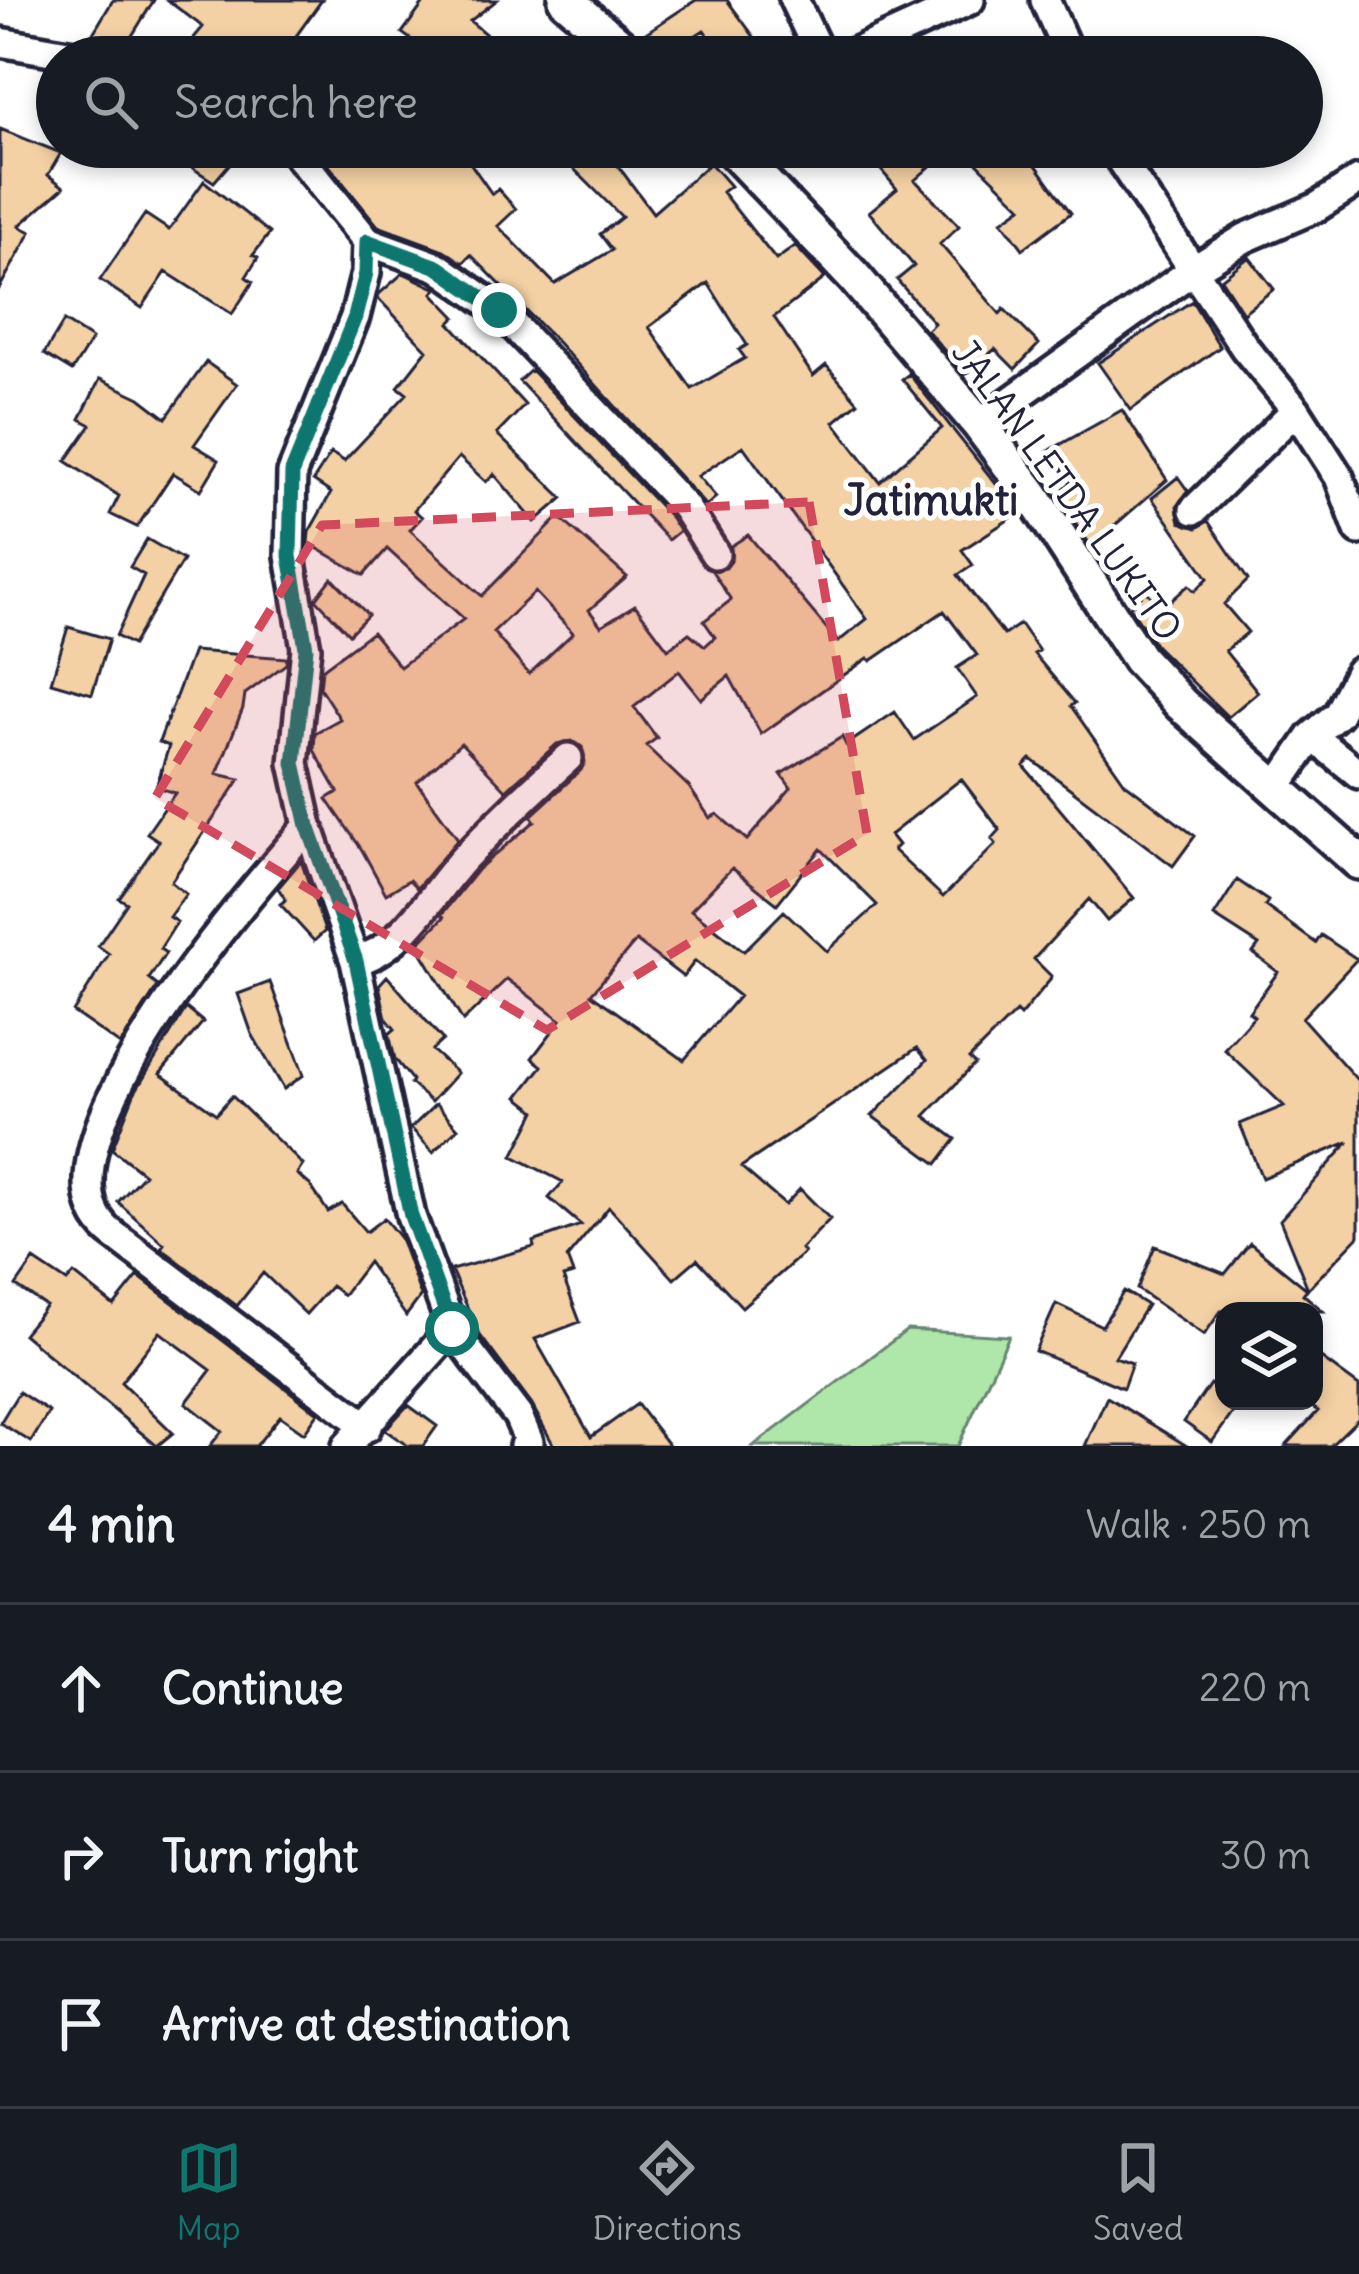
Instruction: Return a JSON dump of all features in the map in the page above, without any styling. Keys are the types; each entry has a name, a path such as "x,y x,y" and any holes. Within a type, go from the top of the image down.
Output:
{"street":[{"path":"566,0 608,36"},
{"path":"794,0 810,36"},
{"path":"891,36 970,0"},
{"path":"1045,0 1061,36"},
{"path":"0,42 36,48"},
{"path":"308,168 367,241 438,267 499,310 685,507 715,554"},
{"name":"JALAN LETDA LUKITO","path":"750,168 854,277 980,424 1139,659 1181,704 1359,862"},
{"path":"1126,168 1245,348 1296,410 1339,477 1359,530"},
{"path":"980,424 1193,270 1359,181"},
{"path":"367,241 366,273 355,317 292,472 290,556 306,648 294,763 308,826 356,961 411,1216 452,1329 518,1416 529,1442 524,1446"},
{"path":"1194,510 1296,410"},
{"path":"1277,787 1312,736 1338,714 1359,672"},
{"path":"1312,736 1359,774"},
{"path":"356,961 372,957 412,920 494,826 568,758"},
{"path":"308,826 230,916 125,1068 89,1154 90,1195 102,1226 357,1437 452,1329"}],"highlighted area":[{"path":"809,502 867,834 547,1030 155,798 322,525"}],"green space":[{"path":"907,1330 1009,1336 958,1446 753,1446"}],"building":[{"path":"113,0 154,0 132,36 91,36"},
{"path":"167,0 322,0 296,36 196,36 203,27"},
{"path":"426,0 497,0 470,21 488,36 402,33"},
{"path":"696,0 727,0 754,36 708,36 704,30 695,36 641,36"},
{"path":"0,129 36,143 36,168 52,168 48,175 64,187 19,226 31,232 0,287"},
{"path":"193,168 226,168 214,182"},
{"path":"331,168 474,168 492,194 498,189 516,209 498,226 555,284 612,250 600,234 622,217 573,168 619,168 653,213 704,168 714,168 730,186 722,192 776,260 795,246 825,278 774,317 813,376 826,365 858,402 834,422 880,482 942,428 902,379 909,374 1019,513 962,550 973,565 958,575 1004,635 1020,624 1039,651 1034,654 1075,703 1071,706 1125,783 1195,836 1173,866 1031,759 1024,766 1134,898 1107,921 1089,899 1034,959 1050,980 1020,1016 1016,1012 969,1059 975,1064 925,1116 956,1139 937,1164 872,1116 927,1060 917,1048 741,1167 785,1205 800,1189 830,1219 801,1249 804,1253 742,1307 697,1259 674,1279 609,1207 567,1258 573,1274 563,1277 580,1322 535,1339 591,1437 637,1404 669,1446 554,1446 532,1405 479,1334 451,1270 534,1247 533,1242 581,1225 549,1198 563,1182 513,1156 536,1111 518,1097 542,1066 532,1058 561,1020 507,979 463,1021 417,945 478,869 535,821 531,816 581,770 585,762 582,747 572,741 557,744 506,790 461,743 417,782 458,839 417,888 409,880 386,894 327,799 338,792 314,750 315,733 340,719 320,688 322,669 372,632 400,667 464,619 387,549 364,575 308,543 309,532 331,493 313,481 331,453 344,461 407,394 398,387 427,350 379,294 403,273 437,289 433,293 456,317 450,323 525,405 497,434 563,498 535,522 494,474 486,482 459,457 414,510 422,517 410,530 482,596 559,517 627,577 589,610 601,626 635,605 668,649 689,633 705,646 715,637 704,621 731,600 712,571 726,568 731,546 748,535 838,642 867,619 743,446 698,476 716,497 706,506 471,255 463,263 444,250 378,226","holes":["708,283 747,345 739,350 745,358 692,389 649,327","535,592 573,633 529,674 493,632","944,611 977,655 957,668 977,697 914,740 895,712 846,745 842,737 781,774 791,788 747,840 717,814 710,818 689,787 646,746 657,738 634,707 679,671 701,699 729,676 761,734 868,658 871,661","961,779 1000,830 992,839 996,844 943,897 893,850 898,845 890,835","821,849 877,905 827,951 784,911 744,951 691,910 732,868 777,904","636,941 683,977 695,961 739,996 684,1060 591,994"]},
{"path":"879,168 928,168 915,180 959,226 940,244 1000,314 1004,309 1039,344 1015,369 995,349 965,375 927,330 934,323 897,280 914,266 869,212 897,189"},
{"path":"982,168 1038,168 1071,213 1023,249 1002,221 1022,207"},
{"path":"204,181 270,233 253,255 258,258 246,277 253,282 232,314 166,272 142,308 100,280 145,214 169,230"},
{"path":"1249,257 1274,289 1243,313 1221,279"},
{"path":"1192,301 1220,347 1131,410 1098,363"},
{"path":"64,321 92,339 72,371 44,354"},
{"path":"206,362 237,384 194,445 219,460 201,490 173,473 137,527 110,514 119,496 66,461 91,425 80,419 100,379 140,398 166,418"},
{"path":"531,370 679,531 668,540 519,381"},
{"path":"1122,410 1167,480 1091,546 1057,495 1072,481 1047,452"},
{"path":"1178,477 1188,491 1177,506 1180,522 1197,528 1208,521 1248,580 1224,604 1248,632 1225,651 1258,692 1228,717 1156,646 1130,607 1146,591 1163,608 1189,585 1195,591 1208,578 1152,498"},
{"path":"147,539 183,560 132,645 116,636 144,575 130,567"},
{"path":"332,578 368,615 349,634 316,599"},
{"path":"68,627 109,639 92,694 51,682"},
{"path":"193,651 287,658 286,664 245,694 217,774 240,779 171,882 186,894 169,917 177,922 160,949 166,953 149,979 158,986 120,1045 73,1012 109,954 98,946 127,903 119,898 159,841 147,833 175,793 156,787 169,746 159,742"},
{"path":"301,861 325,931 314,941 280,904 286,900 278,888"},
{"path":"1237,880 1316,943 1321,935 1357,959 1302,1018 1359,1082 1359,1236 1308,1289 1280,1220 1349,1142 1262,1178 1240,1124 1284,1106 1224,1049 1254,1016 1249,1012 1278,972 1253,953 1259,945 1214,916"},
{"path":"387,976 443,1040 432,1050 457,1073 431,1102 410,1083 395,1059 389,1034 395,1029 386,1018 379,985"},
{"path":"270,982 304,1075 284,1089 252,1034 238,994"},
{"path":"186,1008 203,1022 160,1074 216,1114 232,1096 303,1165 297,1174 328,1212 342,1204 366,1232 384,1218 400,1238 421,1296 406,1316 368,1262 343,1295 331,1286 306,1314 263,1273 237,1306 161,1248 164,1244 118,1202 144,1174 112,1149 134,1094"},
{"path":"436,1104 458,1128 433,1152 411,1128"},
{"path":"1250,1243 1307,1289 1303,1294 1312,1302 1215,1302 1215,1319 1204,1335 1137,1289 1155,1246 1225,1274"},
{"path":"34,1260 67,1282 74,1274 114,1306 138,1276 318,1413 304,1433 280,1416 256,1446 210,1446 222,1431 186,1403 211,1370 160,1332 121,1382 173,1433 157,1446 23,1334 46,1306 16,1286"},
{"path":"1124,1291 1147,1305 1115,1357 1132,1363 1123,1388 1035,1351 1056,1304 1102,1326"},
{"path":"1323,1360 1359,1386 1359,1418 1330,1446 1286,1446 1323,1410"},
{"path":"1210,1384 1215,1387 1215,1410 1235,1410 1212,1442 1184,1422"},
{"path":"19,1392 49,1412 31,1442 0,1423"},
{"path":"1107,1397 1187,1446 1085,1446"},
{"path":"408,1405 437,1426 423,1446 408,1446 385,1430"}],"district":[{"name":"Jatimukti","path":"931,500"}],"route":[{"path":"452,1329 411,1216 356,961 308,826 294,763 306,648 290,556 292,472 355,317 366,273 367,241 438,267 499,310"}]}
